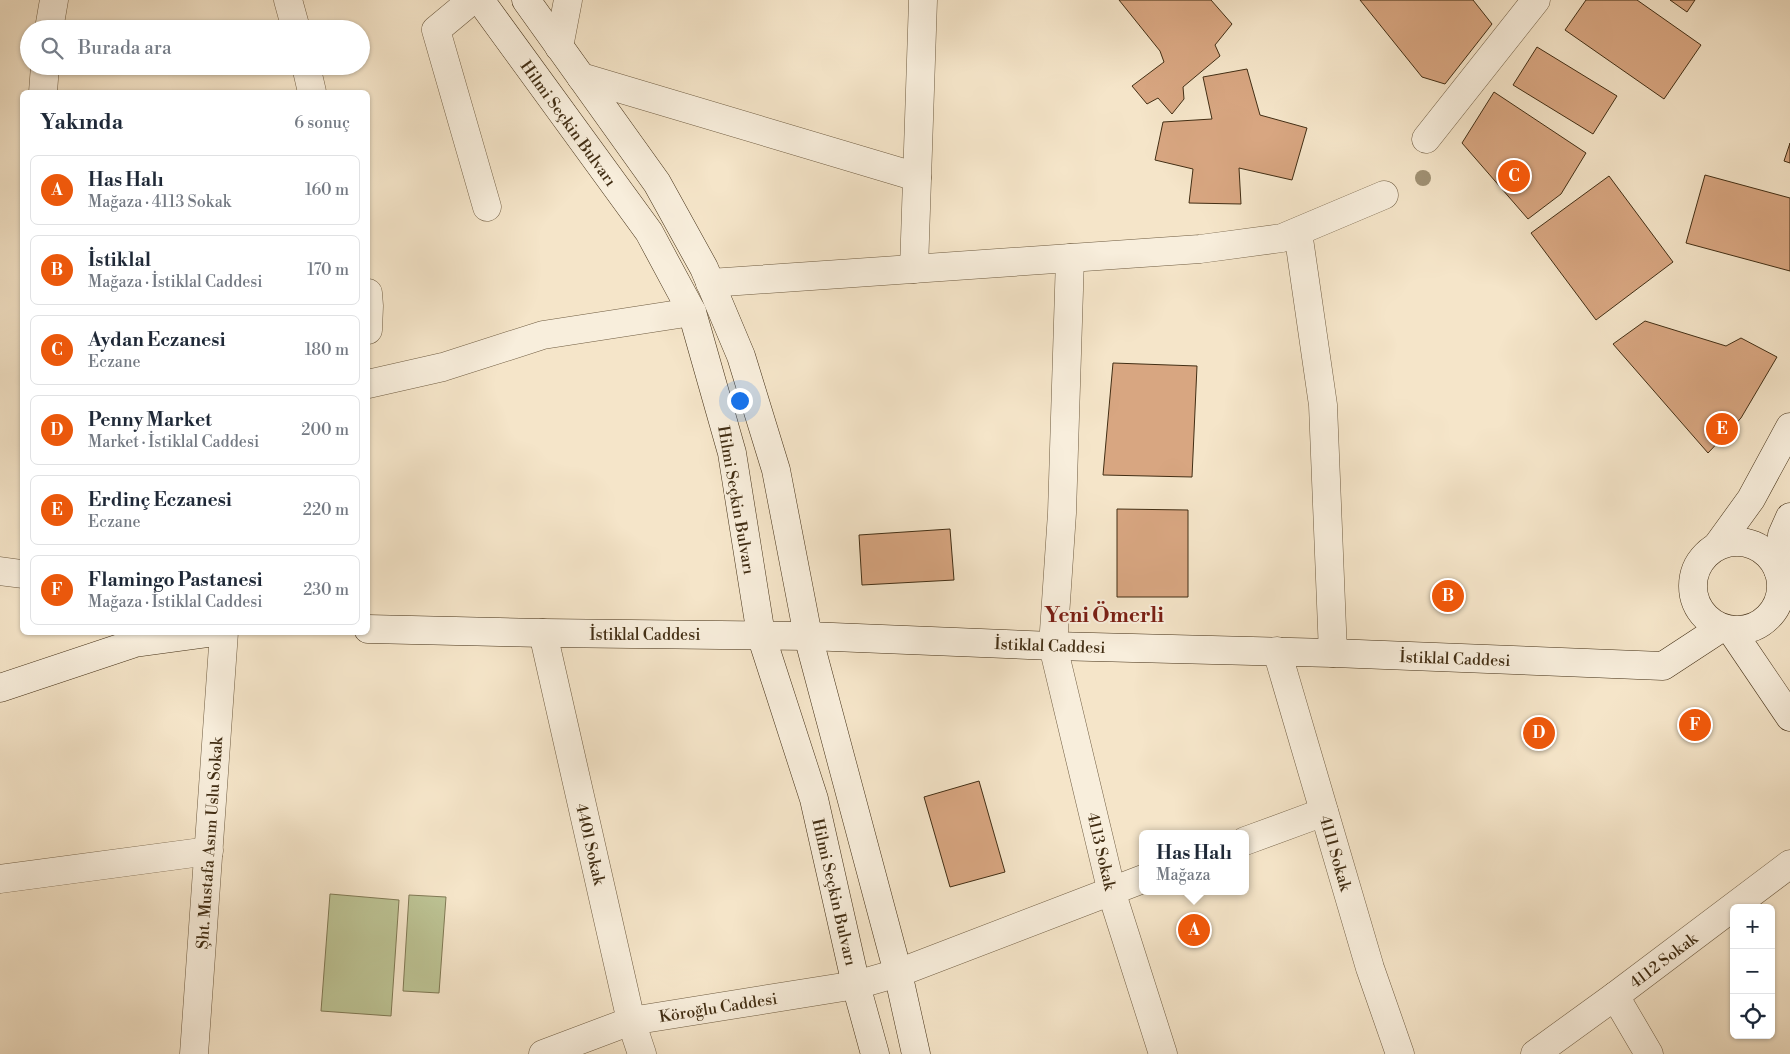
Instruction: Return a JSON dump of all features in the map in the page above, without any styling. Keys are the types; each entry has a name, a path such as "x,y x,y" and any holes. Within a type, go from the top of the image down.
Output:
{"street":[{"path":"51,20 54,0"},
{"path":"288,0 294,20"},
{"path":"472,0 436,30 487,207"},
{"name":"Hilmi Seçkin Bulvarı","path":"480,0 649,232 692,312 732,454 761,635 814,799 856,985 875,1054"},
{"path":"526,0 657,183 704,268 741,356 776,470 808,636 898,973 916,1054"},
{"path":"559,47 568,0"},
{"path":"914,269 923,0"},
{"path":"1426,139 1536,0"},
{"path":"43,90 44,75"},
{"path":"308,75 312,90"},
{"path":"581,77 917,177"},
{"path":"710,283 1200,249 1282,238 1384,195"},
{"path":"1298,232 1323,406 1333,653"},
{"name":"4113 Sokak","path":"1070,258 1062,513 1053,646 1111,890 1163,1054"},
{"path":"370,384 443,367 543,335 692,312"},
{"path":"1790,427 1751,499 1717,546 1705,555 1696,567 1692,581 1693,596 1699,610 1709,621 1726,629 1743,631 1755,627 1766,620 1774,611 1779,599 1781,585 1778,570 1782,535 1790,517"},
{"path":"1717,546 1731,542 1746,543 1760,548 1771,558 1778,570"},
{"path":"0,572 20,574"},
{"path":"1779,599 1790,625"},
{"name":"İstiklal Caddesi","path":"370,629 808,636 1663,666 1726,629"},
{"path":"1726,629 1790,717"},
{"name":"4401 Sokak","path":"544,633 631,1021 642,1054"},
{"path":"0,688 135,643 194,635"},
{"name":"Şht. Mustafa Asım Uslu Sokak","path":"194,1054 224,635"},
{"name":"4111 Sokak","path":"1277,651 1370,968 1400,1054"},
{"path":"1249,840 1324,812"},
{"path":"0,879 209,851"},
{"name":"4112 Sokak","path":"1535,1054 1790,864"},
{"name":"Köroğlu Caddesi","path":"543,1054 631,1021 856,985 898,973 1139,880"},
{"path":"1615,996 1649,1054"}],"green space":[{"path":"330,894 399,900 391,1016 321,1011"},
{"path":"409,895 446,897 439,993 403,991"}],"building":[{"path":"1119,0 1211,0 1232,24 1215,45 1220,56 1183,87 1184,99 1172,114 1158,98 1147,104 1132,86 1164,62 1160,51"},
{"path":"1360,0 1473,0 1492,24 1445,84 1422,77"},
{"path":"1586,0 1637,0 1701,45 1664,99 1565,30"},
{"path":"1670,0 1695,0 1687,12"},
{"path":"1537,47 1617,96 1593,134 1513,85"},
{"path":"1247,69 1260,115 1307,128 1292,180 1239,168 1241,204 1189,203 1193,169 1155,160 1163,122 1212,119 1203,77"},
{"path":"1494,92 1586,153 1561,194 1528,219 1462,143"},
{"path":"1790,143 1790,163 1784,161"},
{"path":"1705,175 1790,198 1790,271 1686,243"},
{"path":"1609,176 1673,262 1596,320 1531,233"},
{"path":"1645,321 1726,346 1741,338 1777,357 1741,418 1708,453 1613,344"},
{"path":"1113,363 1197,366 1192,477 1103,475"},
{"path":"1117,509 1188,510 1188,597 1117,597"},
{"path":"950,529 954,580 862,585 859,535"},
{"path":"979,781 1005,872 950,887 924,797"}],"place":[{"name":"Aydan Eczanesi","path":"1514,176"},
{"name":"Erdinç Eczanesi","path":"1722,429"},
{"name":"İstiklal","path":"1448,596"},
{"name":"Flamingo Pastanesi","path":"1695,725"},
{"name":"Penny Market","path":"1539,733"},
{"name":"Has Halı","path":"1194,930"}],"district":[{"name":"Yeni Ömerli","path":"1104,615"}]}
